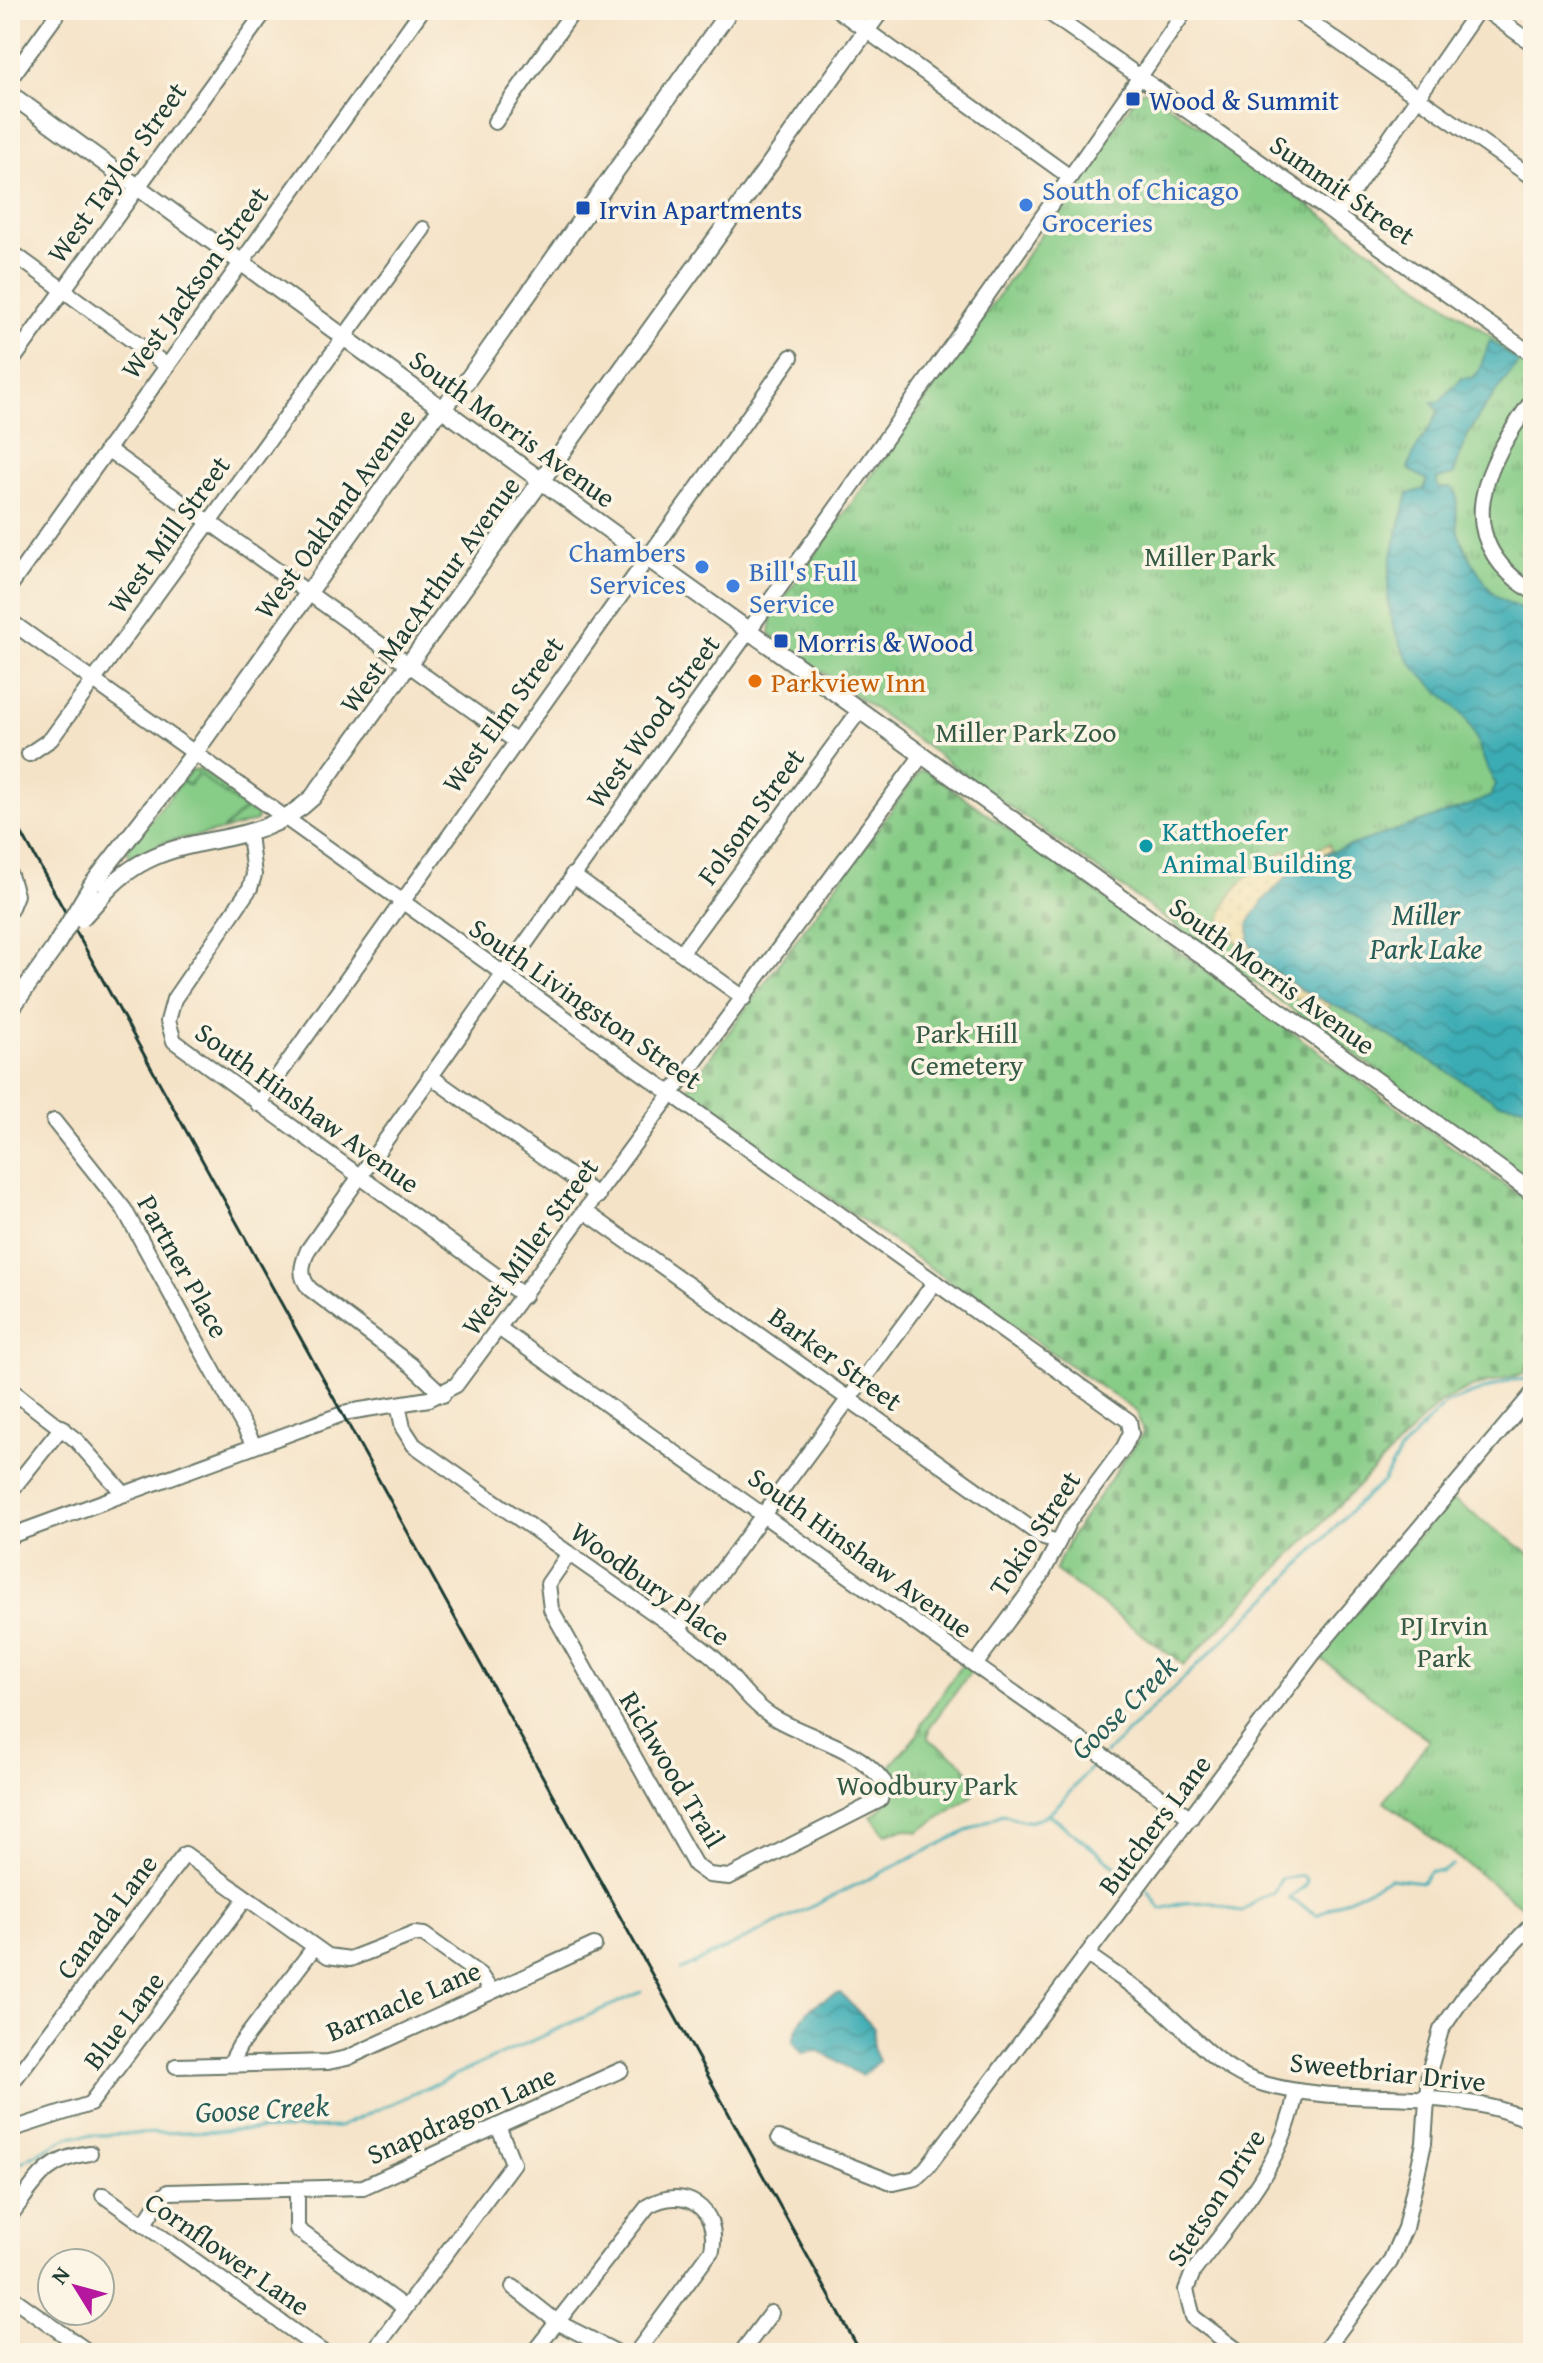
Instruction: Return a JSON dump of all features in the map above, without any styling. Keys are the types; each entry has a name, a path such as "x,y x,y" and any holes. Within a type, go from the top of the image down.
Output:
{"main road":[{"name":"West Oakland Avenue","path":"96,892 431,421 466,382 730,10"},
{"name":"West MacArthur Avenue","path":"10,1010 96,892 130,867 150,856 182,846 249,834 283,820 313,797 881,10"},
{"name":"South Morris Avenue","path":"10,94 542,482 1533,1193"}],"street":[{"path":"10,79 60,10"},
{"name":"West Taylor Street","path":"10,364 135,186 266,10"},
{"name":"West Jackson Street","path":"10,586 422,10"},
{"path":"495,122 574,10"},
{"path":"838,10 1070,177"},
{"name":"Summit Street","path":"1045,10 1533,355"},
{"name":"West Wood Street","path":"443,1395 411,1365 310,1289 302,1277 301,1267 308,1250 1186,10"},
{"path":"1293,10 1533,178"},
{"path":"1336,216 1478,10"},
{"path":"1485,10 1533,44"},
{"name":"West Mill Street","path":"29,754 51,739 94,682 423,229"},
{"path":"10,251 166,365"},
{"name":"West Elm Street","path":"258,1104 514,740 791,357"},
{"path":"1533,399 1491,466 1480,510 1485,540 1521,584 1533,592"},
{"path":"107,449 514,740"},
{"name":"South Livingston Street","path":"10,621 399,903 1113,1409 1131,1427"},
{"name":"Folsom Street","path":"682,952 860,710"},
{"name":"West Miller Street","path":"443,1395 461,1381 500,1329 922,755"},
{"name":"South Hinshaw Avenue","path":"249,834 254,875 250,888 174,999 168,1021 169,1033 178,1045 524,1296"},
{"path":"10,875 16,895 10,910"},
{"path":"572,875 744,998"},
{"path":"430,1076 598,1196"},
{"name":"Partner Place","path":"54,1121 124,1209 254,1445"},
{"name":"Barker Street","path":"586,1212 1044,1538 1058,1542"},
{"path":"678,1630 935,1282"},
{"name":"South Hinshaw Avenue","path":"500,1329 1191,1818"},
{"path":"10,1389 62,1427 124,1494"},
{"name":"Butchers Lane","path":"779,2138 887,2182 901,2183 916,2178 1088,1955 1313,1654 1533,1393"},
{"path":"10,1536 348,1412 443,1395"},
{"name":"Woodbury Place","path":"398,1404 403,1428 414,1445 678,1630 719,1663 738,1687 773,1717 823,1737 875,1770 884,1782 884,1792"},
{"path":"10,1492 62,1427"},
{"name":"Tokio Street","path":"975,1665 1041,1576 1069,1521 1124,1447 1131,1427"},
{"name":"Richwood Trail","path":"568,1555 548,1584 551,1609 695,1865 709,1875 729,1877 871,1807 884,1792"},
{"name":"Canada Lane","path":"10,2085 185,1854 246,1898"},
{"path":"246,1898 313,1949 328,1956 350,1959 414,1934 424,1935 480,1975 491,1991"},
{"name":"Blue Lane","path":"10,2130 90,2104 246,1898"},
{"path":"1323,2353 1390,2262 1405,2228 1424,2143 1433,2049 1452,2011 1533,1923"},
{"name":"Barnacle Lane","path":"176,2066 328,2062 347,2058 594,1945"},
{"path":"230,2064 240,2045 313,1949"},
{"name":"Sweetbriar Drive","path":"1088,1955 1157,2005 1218,2062 1261,2083 1335,2097 1428,2099 1491,2106 1533,2122"},
{"name":"Snapdragon Lane","path":"144,2224 168,2192 363,2187 621,2070"},
{"name":"Stetson Drive","path":"1241,2353 1193,2317 1186,2290 1193,2272 1273,2164 1284,2141 1296,2092"},
{"path":"372,2353 513,2163 498,2126"},
{"path":"10,2216 50,2165 67,2156 90,2153"},
{"path":"297,2189 297,2229 405,2308"},
{"name":"Cornflower Lane","path":"103,2195 324,2353"},
{"path":"533,2353 648,2206 669,2197 690,2199 699,2204 710,2220 714,2232 712,2250 636,2353"},
{"path":"513,2287 557,2322 618,2353"},
{"path":"10,2296 90,2353"},
{"path":"741,2353 771,2313"}],"green space":[{"name":"Miller Park","path":"1148,90 1510,350 1533,370 1533,1183 770,634 772,615 1140,91"},
{"path":"200,769 257,810 257,821 221,831 245,809 198,775 189,785 182,781 192,770"},
{"name":"Park Hill Cemetery","path":"920,771 927,771 1533,1205 1533,1371 1472,1387 1439,1403 1184,1665 1055,1570 1071,1536 1143,1433 1137,1412 687,1098 687,1089"},
{"path":"198,774 245,809 221,831 165,842 132,858 126,851 182,781 189,785"},
{"name":"PJ Irvin Park","path":"1450,1498 1533,1556 1533,1915 1384,1801 1429,1740 1318,1656"},
{"name":"Woodbury Park","path":"962,1664 972,1670 929,1728 928,1739 967,1769 975,1786 974,1795 918,1832 904,1829 885,1834 871,1816 886,1802 890,1791 886,1771 918,1734 921,1724"}],"sand":[{"path":"1329,844 1331,851 1301,862 1257,958 1261,963 1232,938 1234,932 1228,930 1225,935 1220,930 1226,904 1253,872 1286,850 1293,859"},
{"path":"1278,973 1302,991 1331,1004 1327,1011 1306,1005 1271,983"}],"water":[{"name":"Miller Park Lake","path":"1490,340 1519,362 1472,428 1454,475 1437,479 1438,488 1451,488 1457,494 1457,523 1462,543 1490,590 1501,600 1533,612 1533,1107 1497,1102 1355,1015 1302,991 1257,958 1249,941 1249,922 1264,900 1301,862 1473,804 1491,796 1496,784 1465,718 1409,660 1398,639 1388,598 1392,558 1408,494 1424,489 1427,480 1408,469 1414,452 1438,411 1432,402 1440,401 1462,378 1473,378 1479,371"},
{"path":"840,1993 874,2028 873,2048 879,2061 862,2076 819,2051 802,2053 793,2042 799,2023 809,2010"}],"waterway":[{"name":"Goose Creek","path":"1106,1753 1280,1586 1356,1505 1383,1482 1401,1450 1445,1404 1511,1380 1533,1379"},
{"name":"Goose Creek","path":"681,1970 1002,1814 1025,1821 1041,1818 1059,1804 1100,1758"},
{"path":"1050,1815 1134,1881"},
{"path":"1147,1890 1161,1909 1183,1903 1210,1902 1242,1912 1257,1900 1273,1894 1281,1879 1302,1876 1307,1880 1305,1886 1289,1898 1317,1915 1390,1878 1422,1882 1430,1871 1442,1871 1452,1866"},
{"name":"Goose Creek","path":"10,2168 70,2136 339,2127 641,1992"}],"railway":[{"path":"10,812 861,2353"}],"place":[{"name":"Wood & Summit","path":"1133,99"},
{"name":"South of Chicago Groceries","path":"1026,205"},
{"name":"Irvin Apartments","path":"583,208"},
{"name":"Chambers Services","path":"702,567"},
{"name":"Bill's Full Service","path":"733,586"},
{"name":"Morris & Wood","path":"781,641"},
{"name":"Parkview Inn","path":"755,681"},
{"name":"Katthoefer Animal Building","path":"1146,846"}],"park label":[{"name":"Miller Park Zoo","path":"1026,731"}]}
